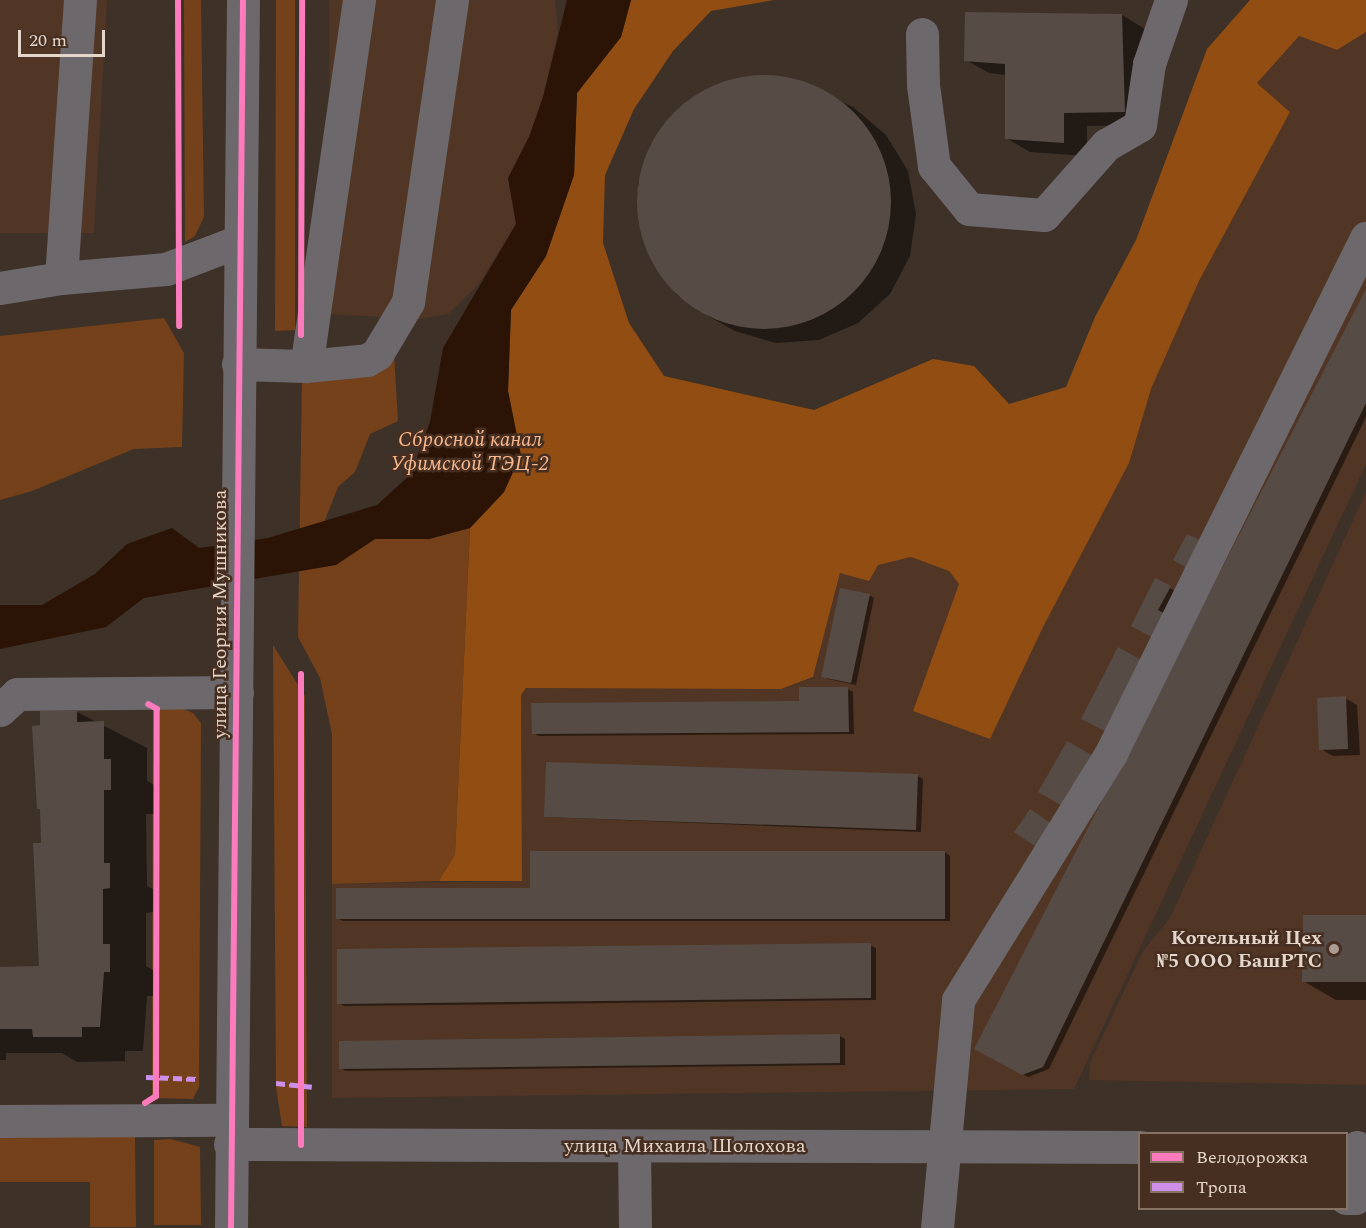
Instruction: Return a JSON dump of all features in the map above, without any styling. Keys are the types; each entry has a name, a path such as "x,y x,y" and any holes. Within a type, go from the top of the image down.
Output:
{"street":[{"path":"61,278 80,0"},
{"name":"улица Георгия Мушникова","path":"231,1228 230,1132 239,605 238,364 243,0"},
{"path":"306,366 359,0"},
{"path":"238,364 306,366 367,360 377,354 408,302 452,0"},
{"path":"922,34 923,85 934,166 969,209 1044,215 1106,145 1140,125 1149,64 1171,0"},
{"path":"937,1228 958,999 1111,753 1366,238"},
{"path":"0,288 61,278 166,268 239,241"},
{"path":"0,710 17,694 237,692"},
{"name":"улица Михаила Шолохова","path":"0,1120 230,1132 634,1146 1138,1147"},
{"path":"634,1146 635,1228"},
{"path":"1348,1198 1355,1198 1357,1147"}],"shaded area":[{"path":"0,0 107,0 94,233 0,233"},
{"path":"184,0 201,0 204,217 195,236 185,242"},
{"path":"276,0 295,0 295,330 275,331"},
{"path":"329,0 555,0 558,32 543,97 529,137 508,178 516,224 478,285 448,314 419,319 330,314"},
{"path":"631,0 774,0 711,11 673,51 634,109 605,175 603,243 629,323 664,376 814,410 933,359 974,366 1009,404 1066,387 1095,317 1136,240 1207,49 1250,0 1366,0 1366,32 1337,50 1299,36 1257,83 1290,112 1199,281 1151,389 1129,463 1043,627 990,739 913,711 959,584 949,571 911,557 878,565 869,581 840,573 813,677 781,689 526,688 521,695 522,881 439,881 455,854 470,528 504,492 514,422 508,391 511,310 546,256 574,175 577,93 621,37"},
{"path":"1366,32 1366,464 1074,1089 332,1098 332,884 522,881 521,694 526,688 781,689 813,678 840,573 911,557 949,571 959,584 913,711 1043,627 1128,463 1151,389 1199,281 1290,112 1257,83 1299,36 1337,50"},
{"path":"164,318 184,353 182,447 134,449 32,491 0,500 0,336"},
{"path":"394,354 398,421 370,434 355,472 338,487 325,520 350,555 375,539 429,539 470,528 455,854 439,881 332,884 332,734 320,678 298,637 302,376"},
{"path":"1366,492 1366,1085 1089,1080 1090,1063 1143,951 1170,918"},
{"path":"273,645 305,696 307,1127 282,1126 276,1087"},
{"path":"153,705 181,708 193,713 201,723 199,1087 193,1099 152,1098"},
{"path":"0,1137 135,1137 136,1227 90,1227 90,1182 0,1182"},
{"path":"171,1139 200,1147 201,1225 154,1225 154,1140"}],"water":[{"name":"Сбросной канал Уфимской ТЭЦ-2","path":"567,0 631,0 621,37 577,93 574,175 546,256 511,310 508,391 521,455 504,492 470,528 429,539 375,539 336,565 144,598 106,627 0,649 0,605 42,605 95,574 127,544 172,528 199,548 268,538 377,505 411,474 430,422 443,348 516,224 508,178 529,137 543,97"}],"building":[{"path":"965,12 1122,14 1125,112 1064,113 1064,143 1005,139 1005,64 964,61"},
{"path":"752,75 776,75 813,84 845,103 863,121 882,153 889,177 891,202 889,227 882,251 863,283 845,301 813,320 801,324 776,329 752,329 715,320 683,301 665,283 646,251 642,239 637,214 637,190 646,153 665,121 683,103 715,84 727,80"},
{"path":"1366,289 1366,403 1043,1067 1022,1075 974,1049"},
{"path":"1187,534 1202,541 1187,568 1173,560"},
{"path":"1155,578 1171,586 1158,610 1171,617 1159,641 1131,626"},
{"path":"840,588 870,594 851,683 821,677"},
{"path":"1118,647 1141,660 1105,731 1081,719"},
{"path":"799,687 848,687 849,732 532,734 531,703 799,701"},
{"path":"1346,696 1348,749 1319,750 1317,698"},
{"path":"40,711 77,711 77,722 104,721 104,759 111,759 111,790 104,790 104,863 110,863 110,888 103,889 103,944 110,944 110,972 104,972 100,1027 82,1027 82,1037 33,1037 32,1029 0,1029 0,967 39,966 33,843 41,843 32,726 40,725"},
{"path":"1067,741 1095,757 1066,808 1038,792"},
{"path":"546,762 918,774 916,830 544,817"},
{"path":"1030,809 1055,826 1039,849 1014,832"},
{"path":"530,851 945,851 945,919 336,919 336,888 530,888"},
{"name":"Котельный Цех №5 ООО БашРТС","path":"1303,915 1366,915 1366,982 1302,982"},
{"path":"871,943 871,998 337,1004 337,949"},
{"path":"840,1034 840,1063 339,1069 339,1041"}],"marked path":[{"path":"146,1077 199,1079"},
{"path":"276,1083 312,1087"}],"cycle path":[{"path":"178,0 179,326"},
{"path":"231,1228 243,0"},
{"path":"301,335 302,0"},
{"path":"301,674 301,1145"},
{"path":"145,1103 156,1096 157,709 148,704"}],"place":[{"name":"Котельный Цех №5 ООО БашРТС","path":"1334,949"}]}
